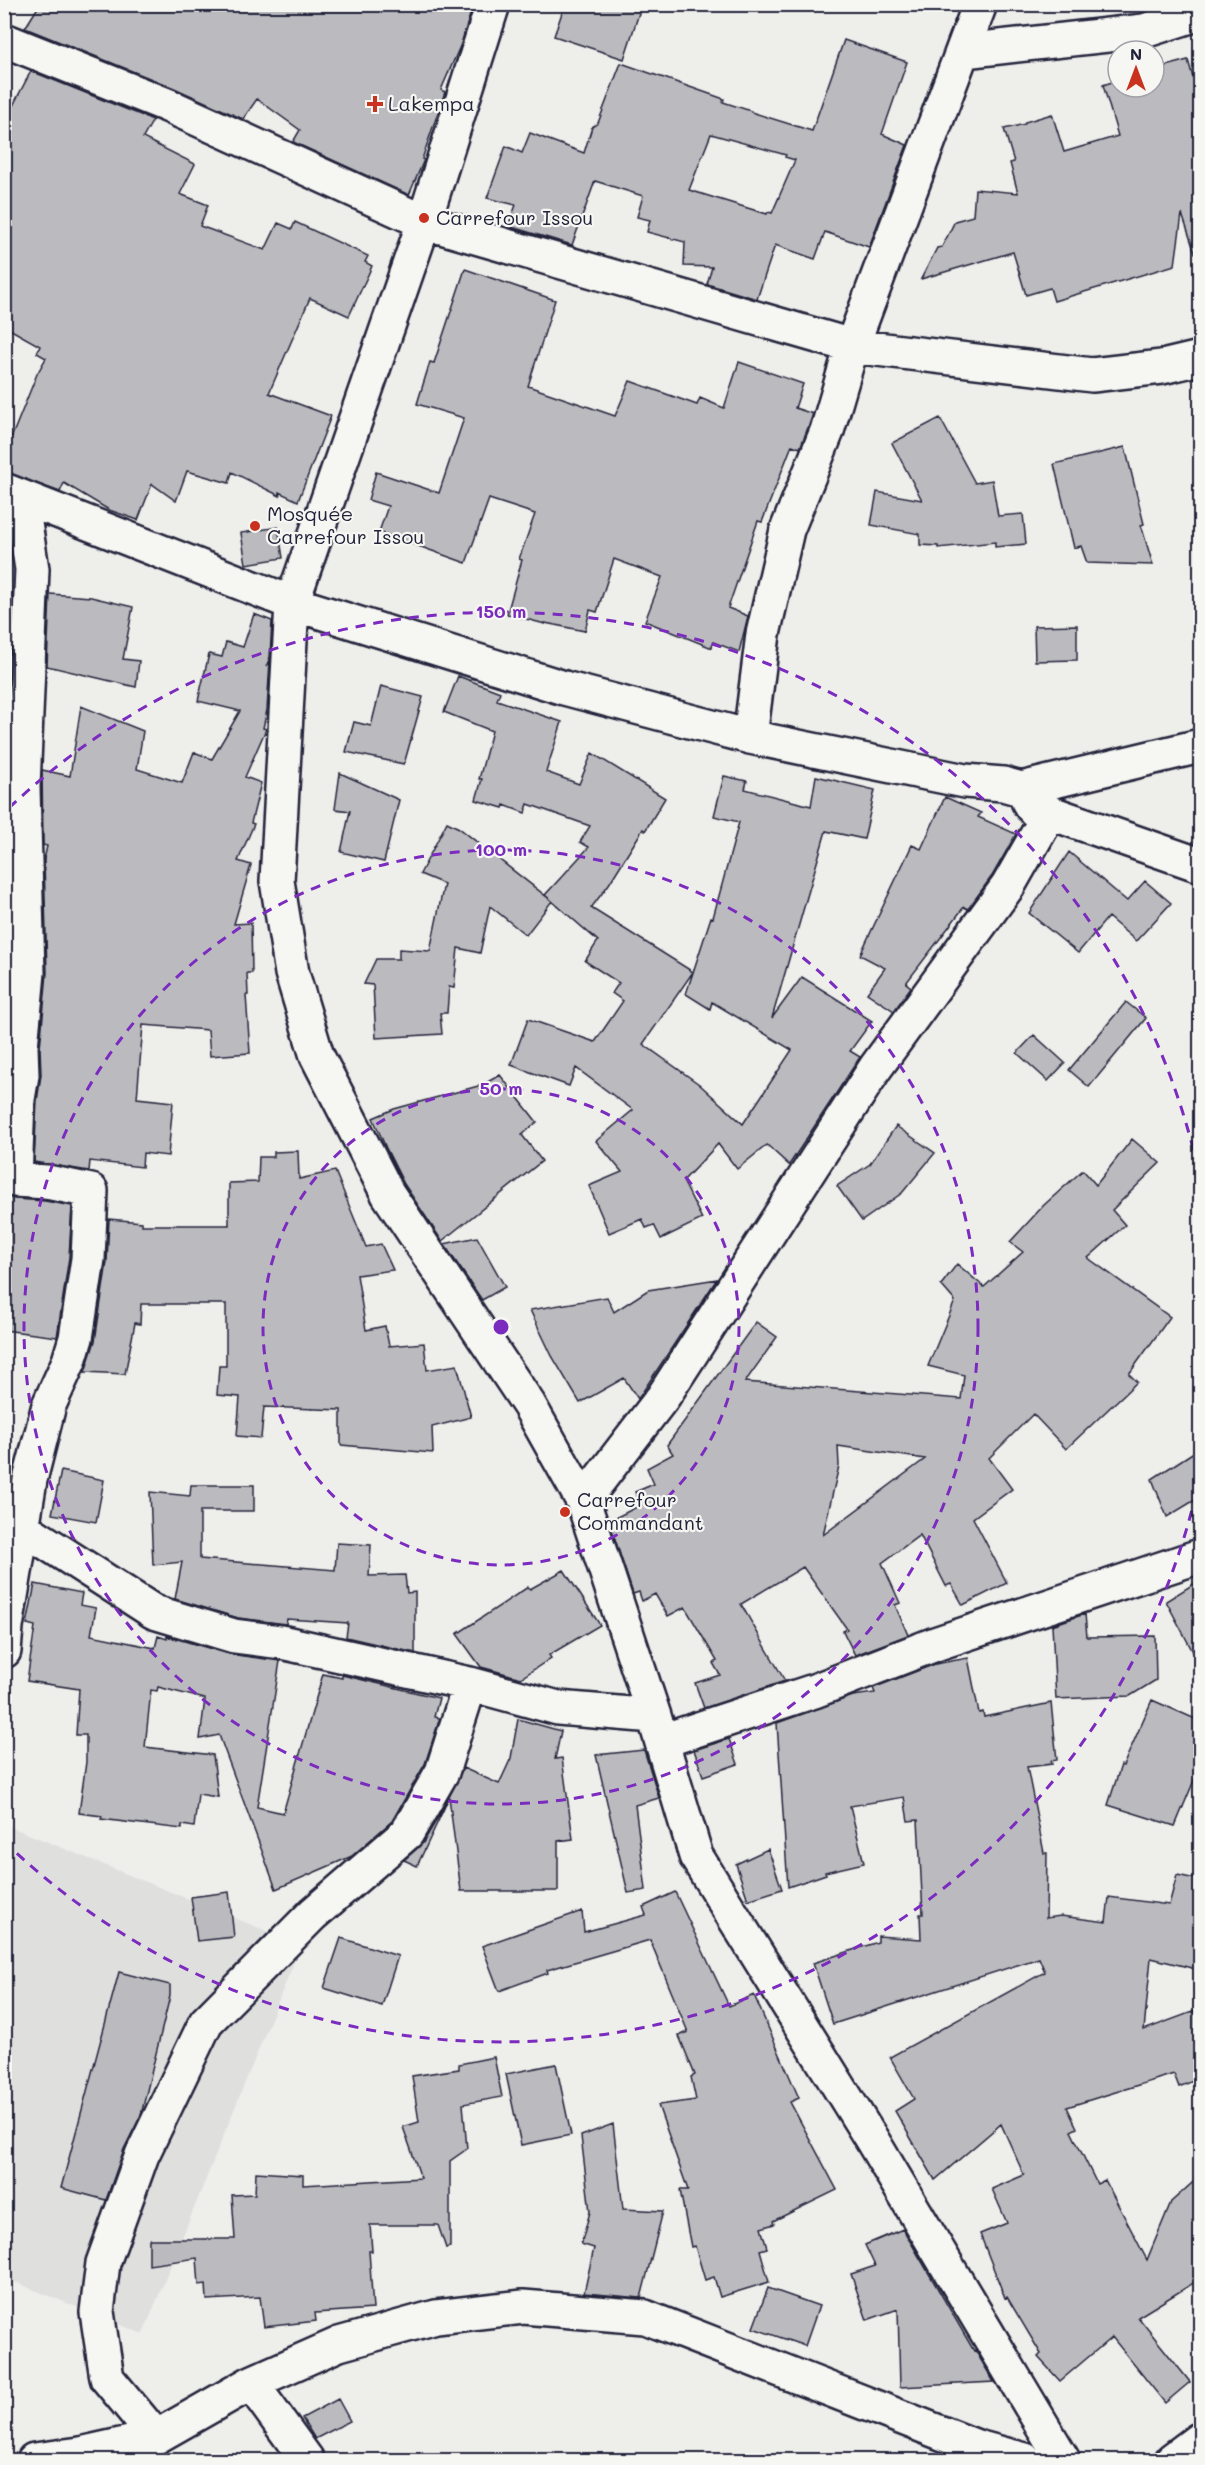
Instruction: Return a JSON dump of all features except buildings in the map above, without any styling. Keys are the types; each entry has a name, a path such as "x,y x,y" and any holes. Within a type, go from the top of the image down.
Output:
{"street":[{"path":"493,4 424,222 292,603 277,881 292,973 317,1056 388,1194 529,1406 583,1501 658,1729 696,1856 872,2140 1064,2460"},
{"path":"750,737 763,634 787,530 827,431 852,346 980,4"},
{"path":"964,51 1144,30 1200,13"},
{"path":"4,40 167,105 424,222 852,346 1092,375 1162,367 1200,358"},
{"path":"13,493 292,603 564,688 750,737 965,781 1003,784 1026,798 1200,865"},
{"path":"4,1652 14,1522 30,1480 49,1406 69,1361 76,1338 88,1260 91,1191 47,1182 15,1180 18,1099 22,1075 21,1047 28,973 23,787 32,569 13,493"},
{"path":"1026,798 1200,746"},
{"path":"583,1501 663,1397 876,1067 1008,886 1045,821 1026,798"},
{"path":"14,1522 154,1612 234,1636 281,1642 470,1684 558,1708 658,1729 814,1691 938,1643 1200,1556"},
{"path":"156,2437 107,2378 97,2312 103,2263 142,2155 206,2022 313,1914 406,1833 442,1772 470,1684"},
{"path":"34,2460 80,2454 156,2437 251,2383 339,2344 436,2317 523,2307 645,2317 977,2447 1025,2460"},
{"path":"251,2383 307,2460"},
{"path":"1172,2460 1200,2439"}],"shaded area":[{"path":"6,1825 301,1945 143,2334 5,2278"}],"place":[{"name":"Lakempa","path":"375,104"},
{"name":"Carrefour Issou","path":"424,218"},
{"name":"Mosquée Carrefour Issou","path":"255,526"},
{"name":"Carrefour Commandant","path":"565,1512"}]}
